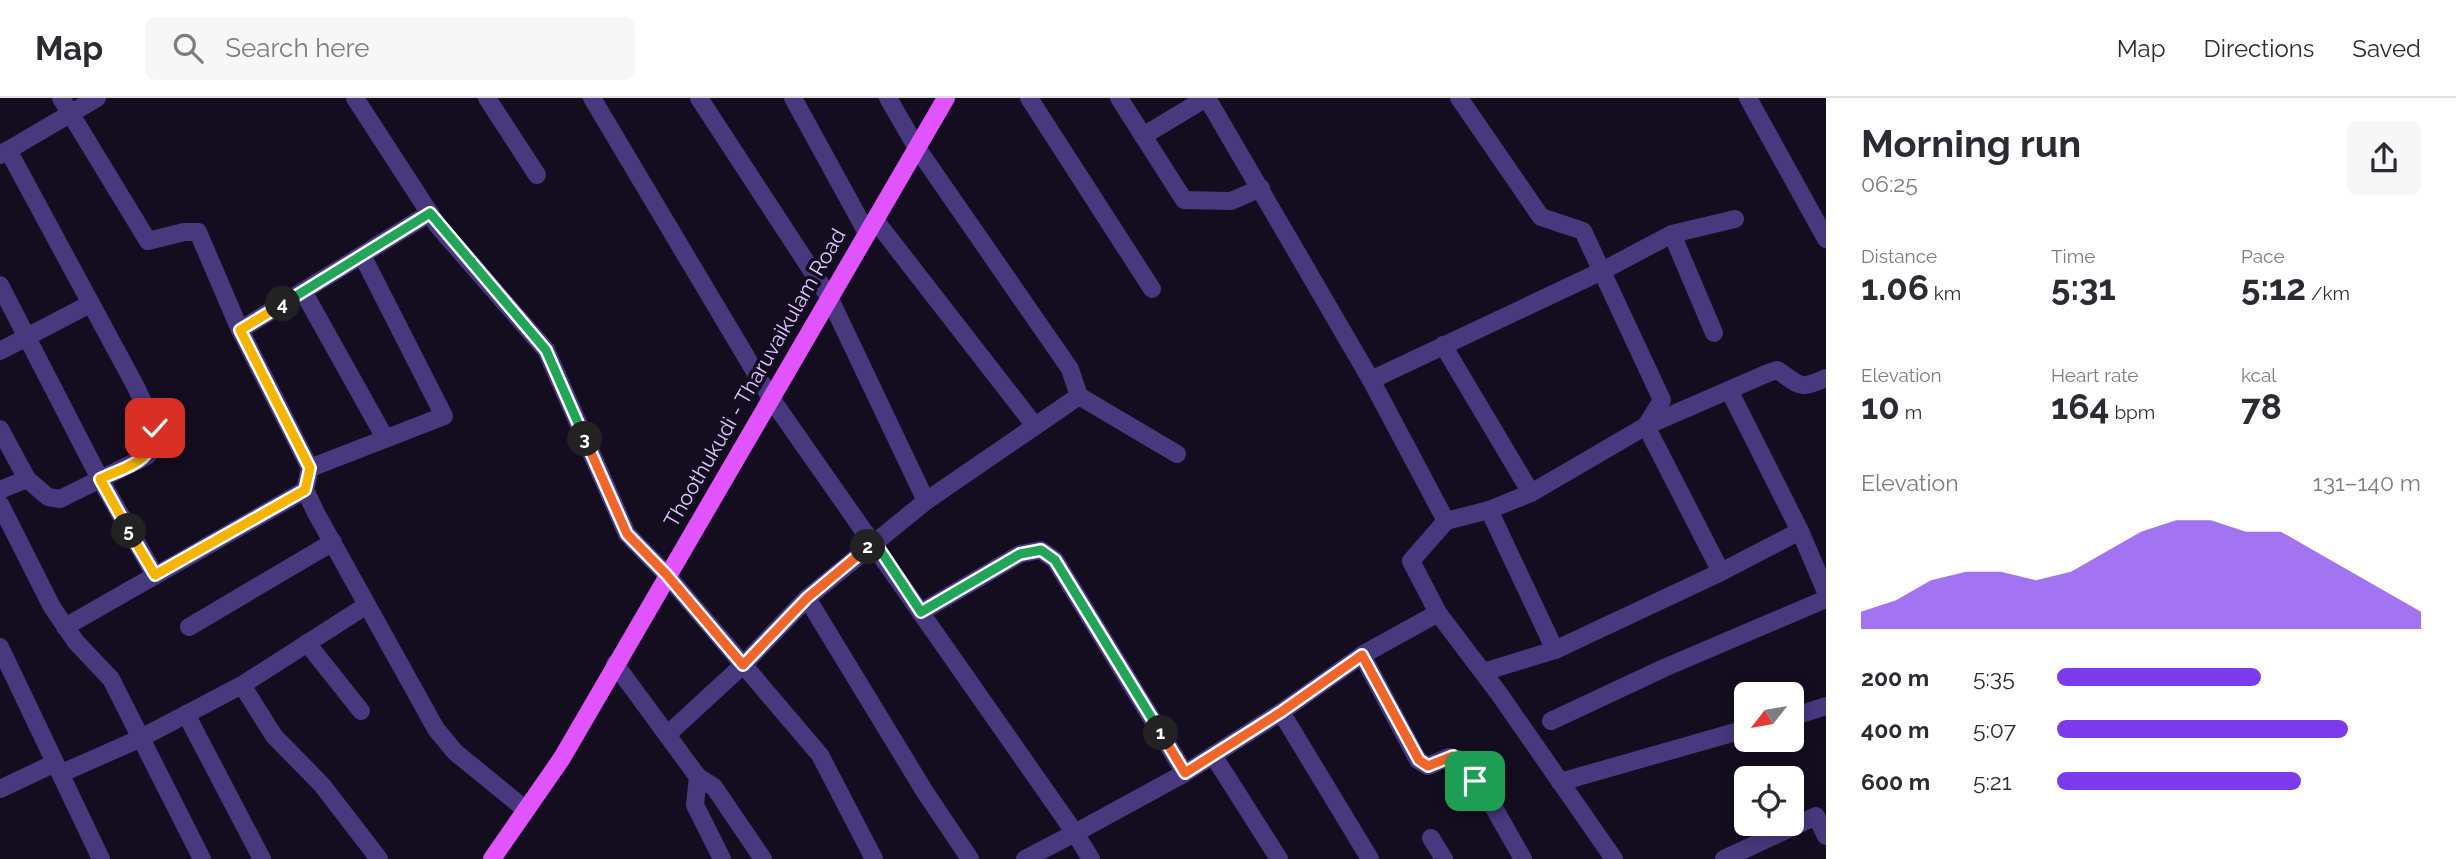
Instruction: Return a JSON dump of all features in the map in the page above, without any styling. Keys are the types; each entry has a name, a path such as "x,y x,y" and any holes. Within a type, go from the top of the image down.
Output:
{"main road":[{"name":"Thoothukudi - Tharuvaikulam Road","path":"492,859 562,758 666,574 946,98"}],"street":[{"path":"0,429 27,478 48,497 61,499 147,456 153,446 155,428 90,304 4,153 65,105 97,98"},
{"path":"355,98 430,213 546,350 627,534 666,574 820,755 874,859"},
{"path":"488,98 537,174"},
{"path":"592,98 770,397 874,541 1091,859"},
{"path":"699,98 829,297 926,500"},
{"path":"793,98 871,226 1035,426"},
{"path":"888,98 917,148 1070,369 1079,396 1177,454"},
{"path":"1029,98 1152,289"},
{"path":"1119,98 1184,200 1231,201 1261,188"},
{"path":"1143,136 1207,98 1371,380 1446,521"},
{"path":"1460,98 1541,217 1583,231 1662,400 1646,426"},
{"path":"1748,98 1824,229"},
{"path":"65,105 148,241 184,232 198,232 240,330 310,468 305,490 436,729 455,752 526,810"},
{"path":"240,330 430,213"},
{"path":"1371,380 1602,271 1672,234 1735,219"},
{"path":"1672,234 1714,332"},
{"path":"310,468 444,416 362,254"},
{"path":"0,285 100,479 155,575"},
{"path":"303,291 385,438"},
{"path":"0,351 90,304"},
{"path":"1444,345 1531,493"},
{"path":"1607,857 1560,782 1438,613 1411,561 1446,521 1489,510 1531,493 1646,426 1777,370 1798,386 1808,386 1826,378"},
{"path":"1730,391 1800,531 1826,592"},
{"path":"668,734 743,665 807,598 874,541 926,500 1079,396"},
{"path":"1646,426 1721,572"},
{"path":"0,490 27,478"},
{"path":"65,626 305,490"},
{"path":"0,504 51,607 111,680 202,859"},
{"path":"1489,510 1555,650"},
{"path":"1483,672 1555,650 1721,572 1800,531"},
{"path":"189,627 333,541"},
{"path":"921,612 1020,554 1041,550 1055,560 1185,773"},
{"path":"807,598 925,792 970,859"},
{"path":"1551,721 1826,599"},
{"path":"0,789 139,739 242,685 367,605"},
{"path":"1025,859 1185,773 1281,712 1362,655 1438,613"},
{"path":"307,643 361,711"},
{"path":"0,647 101,859"},
{"path":"1362,655 1419,760 1428,766 1449,757 1458,759 1494,808 1523,859"},
{"path":"615,664 698,777 714,786 763,859"},
{"path":"242,685 274,736 322,785 379,859"},
{"path":"1804,713 1826,706"},
{"path":"1281,712 1370,859"},
{"path":"186,714 262,859"},
{"path":"1560,782 1734,732"},
{"path":"1213,755 1279,859"},
{"path":"698,777 695,805 722,859"},
{"path":"1728,858 1821,814 1826,836"},
{"path":"1431,838 1444,859"}],"route":[{"path":"155,428 153,446 147,456 100,479 155,575 305,490 310,468 240,330 430,213 438,226 546,350 627,534 666,574 743,665 807,598 874,541 921,612 1020,554 1041,550 1055,560 1185,773 1281,712 1362,655 1419,760 1428,766 1453,756 1475,781"}]}
